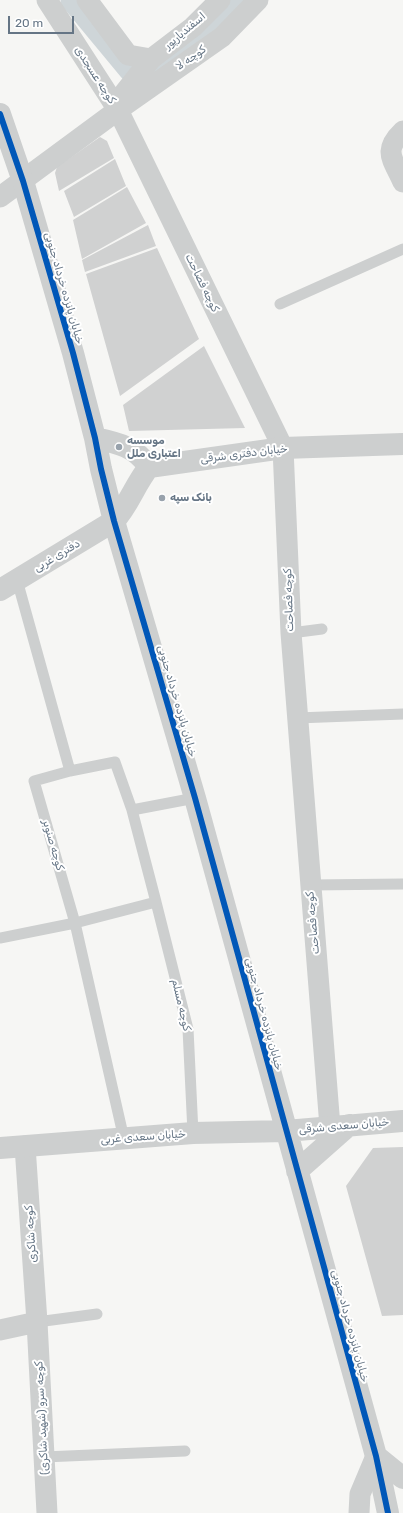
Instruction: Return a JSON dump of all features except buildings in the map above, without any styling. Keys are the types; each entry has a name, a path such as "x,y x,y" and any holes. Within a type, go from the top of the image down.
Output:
{"street":[{"name":"کوچه عسجدی","path":"47,0 121,101"},
{"path":"87,0 128,55 150,59"},
{"name":"اسفندیارپور","path":"121,101 150,59 193,27 220,0"},
{"name":"کوچه لا","path":"121,101 222,36 258,0"},
{"path":"0,197 23,181 121,101"},
{"name":"کوچه فصاحت","path":"121,101 283,448 291,633 310,885 340,1126"},
{"name":"خیابان پانزده خرداد جنوبی","path":"0,114 23,181 71,346 95,438 114,521 195,798 376,1456 388,1513"},
{"path":"403,132 390,148 391,156 403,182"},
{"path":"95,438 116,443 130,449 142,457 150,467 141,477 123,511 114,521"},
{"name":"خیابان دفتری شرقی","path":"150,467 283,448 403,444"},
{"name":"دفتری غربی","path":"9,585 114,521"},
{"name":"خیابان سعدی شرقی","path":"286,1131 403,1121"},
{"path":"297,1171 340,1126"},
{"name":"خیابان سعدی غربی","path":"0,1148 193,1133 286,1131"},
{"name":"کوچه شاکری","path":"25,1146 37,1322"},
{"path":"0,1330 37,1322"},
{"name":"کوچه سرو (شهید شاکری)","path":"37,1322 47,1513"},
{"path":"359,1513 360,1494 376,1456 403,1478"}],"lane":[{"path":"280,304 403,249"},
{"path":"9,585 70,771"},
{"path":"291,633 322,629"},
{"path":"297,718 403,714"},
{"name":"کوچه مسلم","path":"70,771 115,762 132,810 188,1029 193,1133"},
{"name":"کوچه صنوبر","path":"70,771 34,780 75,923 124,1139"},
{"path":"132,810 195,798"},
{"path":"310,885 403,884"},
{"path":"0,938 75,923 156,902"},
{"path":"37,1322 97,1314"},
{"path":"44,1457 185,1451"}],"waterway":[{"path":"72,0 130,70 175,55 216,23 238,0"}],"cycle path":[{"path":"0,114 23,181 73,353 95,438 114,521 195,798 376,1456 388,1513"}],"place":[{"name":"موسسه اعتباری ملل","path":"119,447"},
{"name":"بانک سپه","path":"162,498"}]}
